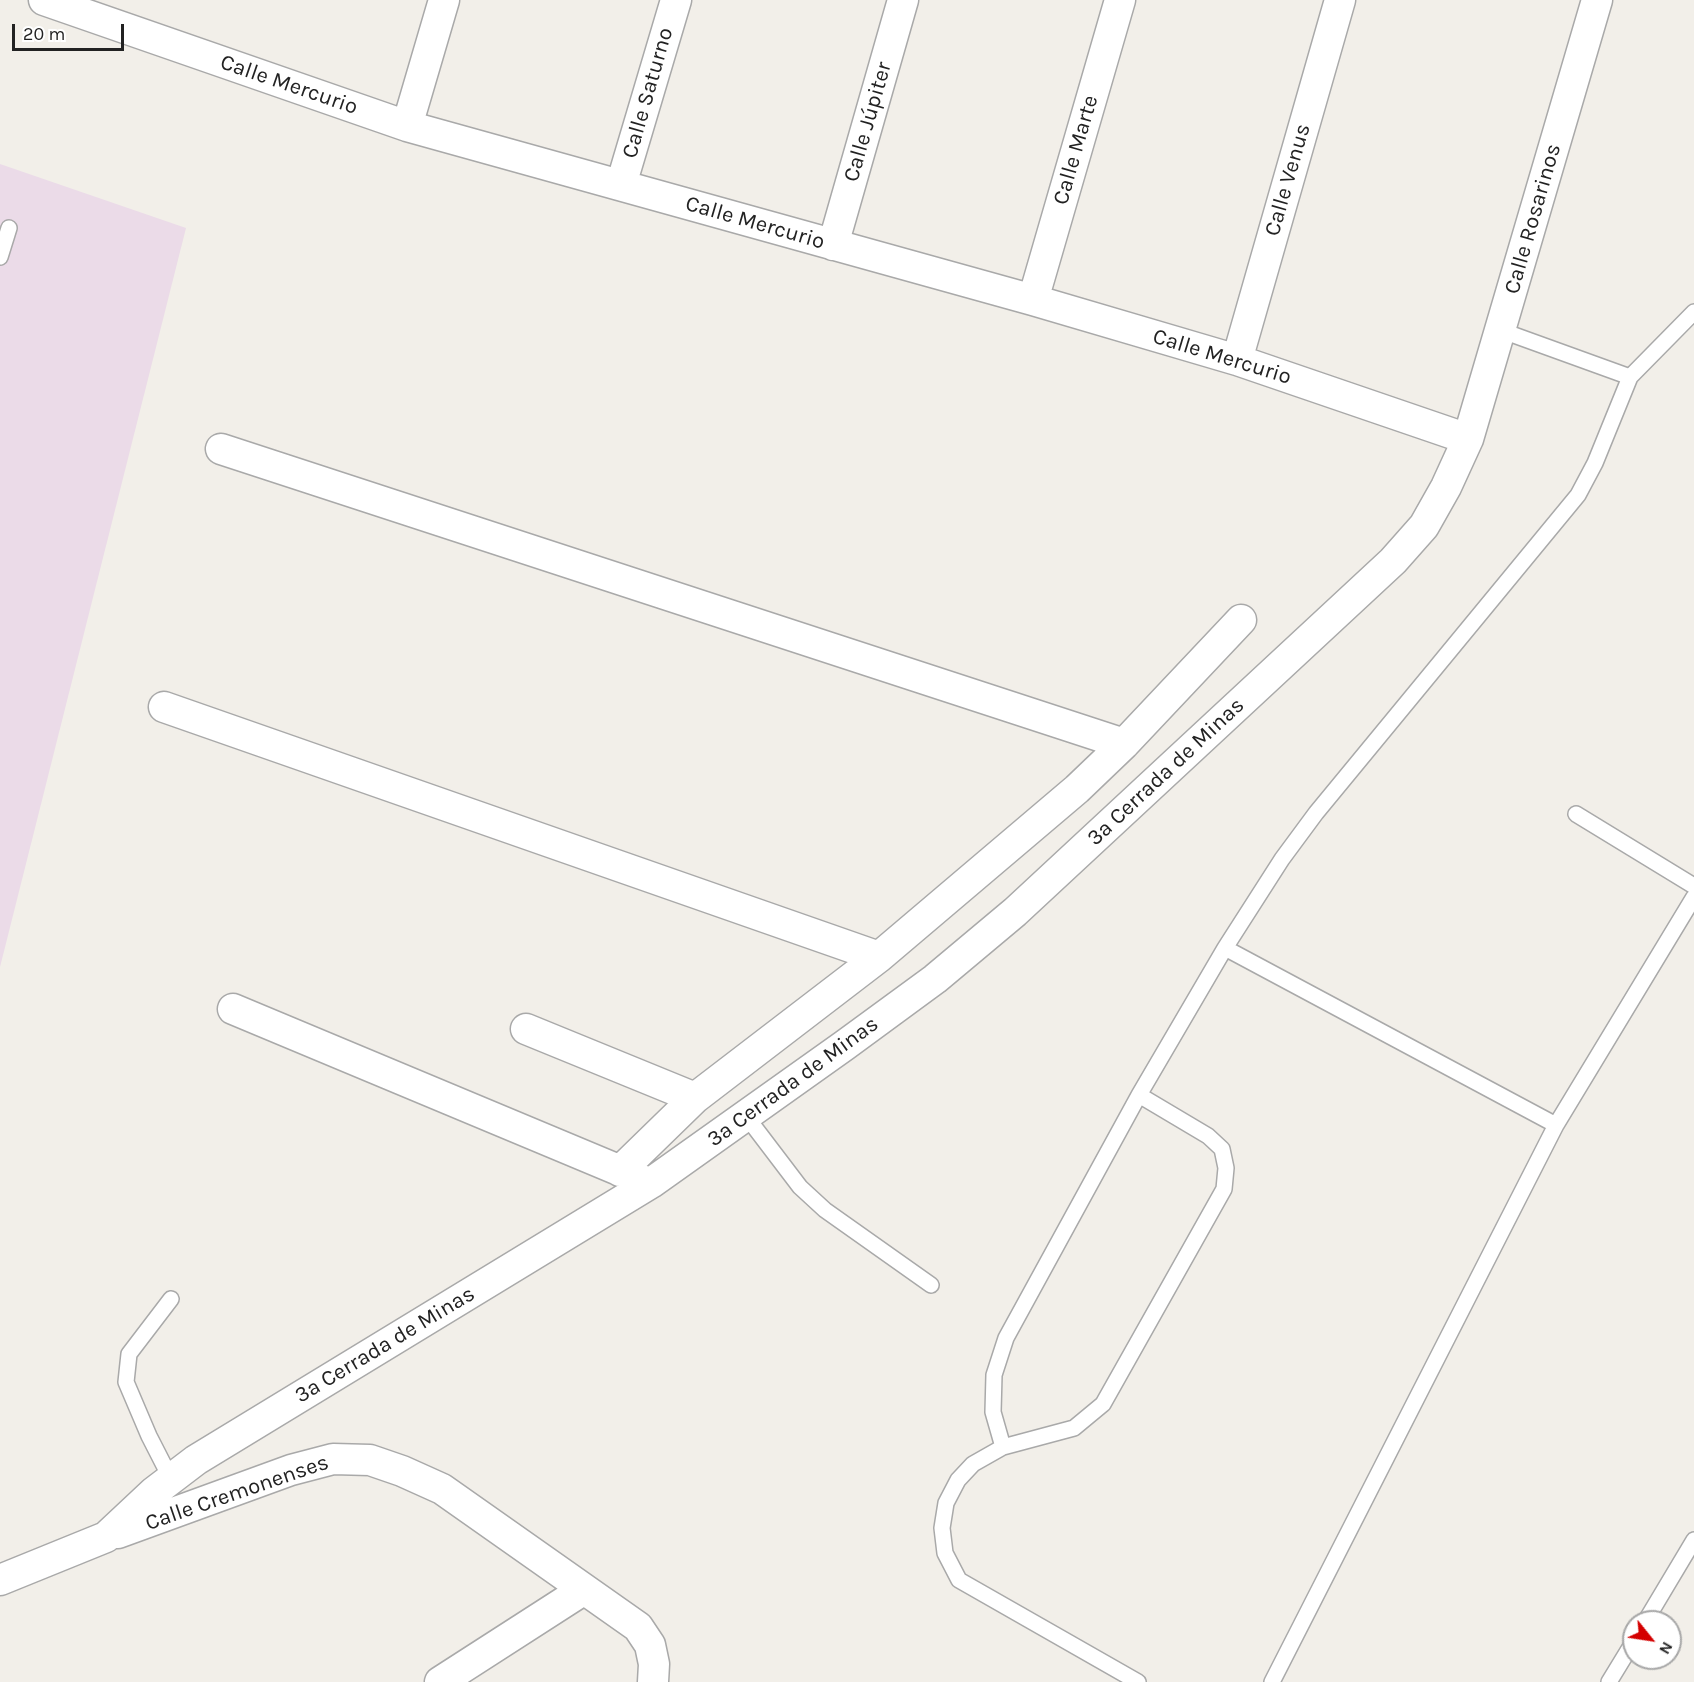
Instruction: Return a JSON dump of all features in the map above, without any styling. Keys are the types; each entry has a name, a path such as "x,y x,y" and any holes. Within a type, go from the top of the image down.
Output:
{"street":[{"name":"Calle Mercurio","path":"44,0 407,126 1033,300 1237,360 1468,439"},
{"path":"407,126 444,0"},
{"name":"Calle Saturno","path":"621,185 675,0"},
{"name":"Calle Júpiter","path":"833,245 903,0"},
{"name":"Calle Marte","path":"1033,300 1120,0"},
{"name":"Calle Venus","path":"1237,360 1340,0"},
{"name":"Calle Rosarinos","path":"1468,439 1597,0"},
{"name":"3ª Cerrada de Minas","path":"0,1580 106,1537 154,1492 196,1460 651,1184 935,979 1015,912 1393,561 1424,526 1446,487 1468,439"},
{"path":"221,449 1124,744"},
{"path":"620,1171 695,1098 879,957 1077,789 1124,744 1241,620"},
{"path":"164,707 879,957"},
{"path":"234,1009 651,1184"},
{"path":"526,1029 695,1098"},
{"name":"Calle Cremonenses","path":"106,1537 291,1470 333,1458 370,1460 442,1489 638,1627 651,1645 654,1673"},
{"path":"440,1682 583,1590"}],"lane":[{"path":"0,257 9,228"},
{"path":"1003,1447 993,1412 994,1375 1006,1338 1139,1095 1225,948 1282,859 1316,813 1578,495 1595,463 1630,377 1694,312"},
{"path":"1500,330 1630,377"},
{"path":"1576,813 1694,885"},
{"path":"1272,1682 1556,1125 1694,897"},
{"path":"1225,948 1556,1125"},
{"path":"1138,1682 959,1580 945,1553 942,1528 946,1503 958,1480 974,1464 1003,1447 1074,1428 1103,1404 1224,1189 1226,1168 1222,1149 1208,1136 1139,1095"},
{"path":"746,1116 800,1187 825,1210 931,1285"},
{"path":"171,1299 129,1354 126,1382 149,1436 171,1479"},
{"path":"1652,1610 1694,1540"},
{"path":"1609,1682 1622,1661"}],"shaded area":[{"path":"0,164 186,228 0,967"}]}
